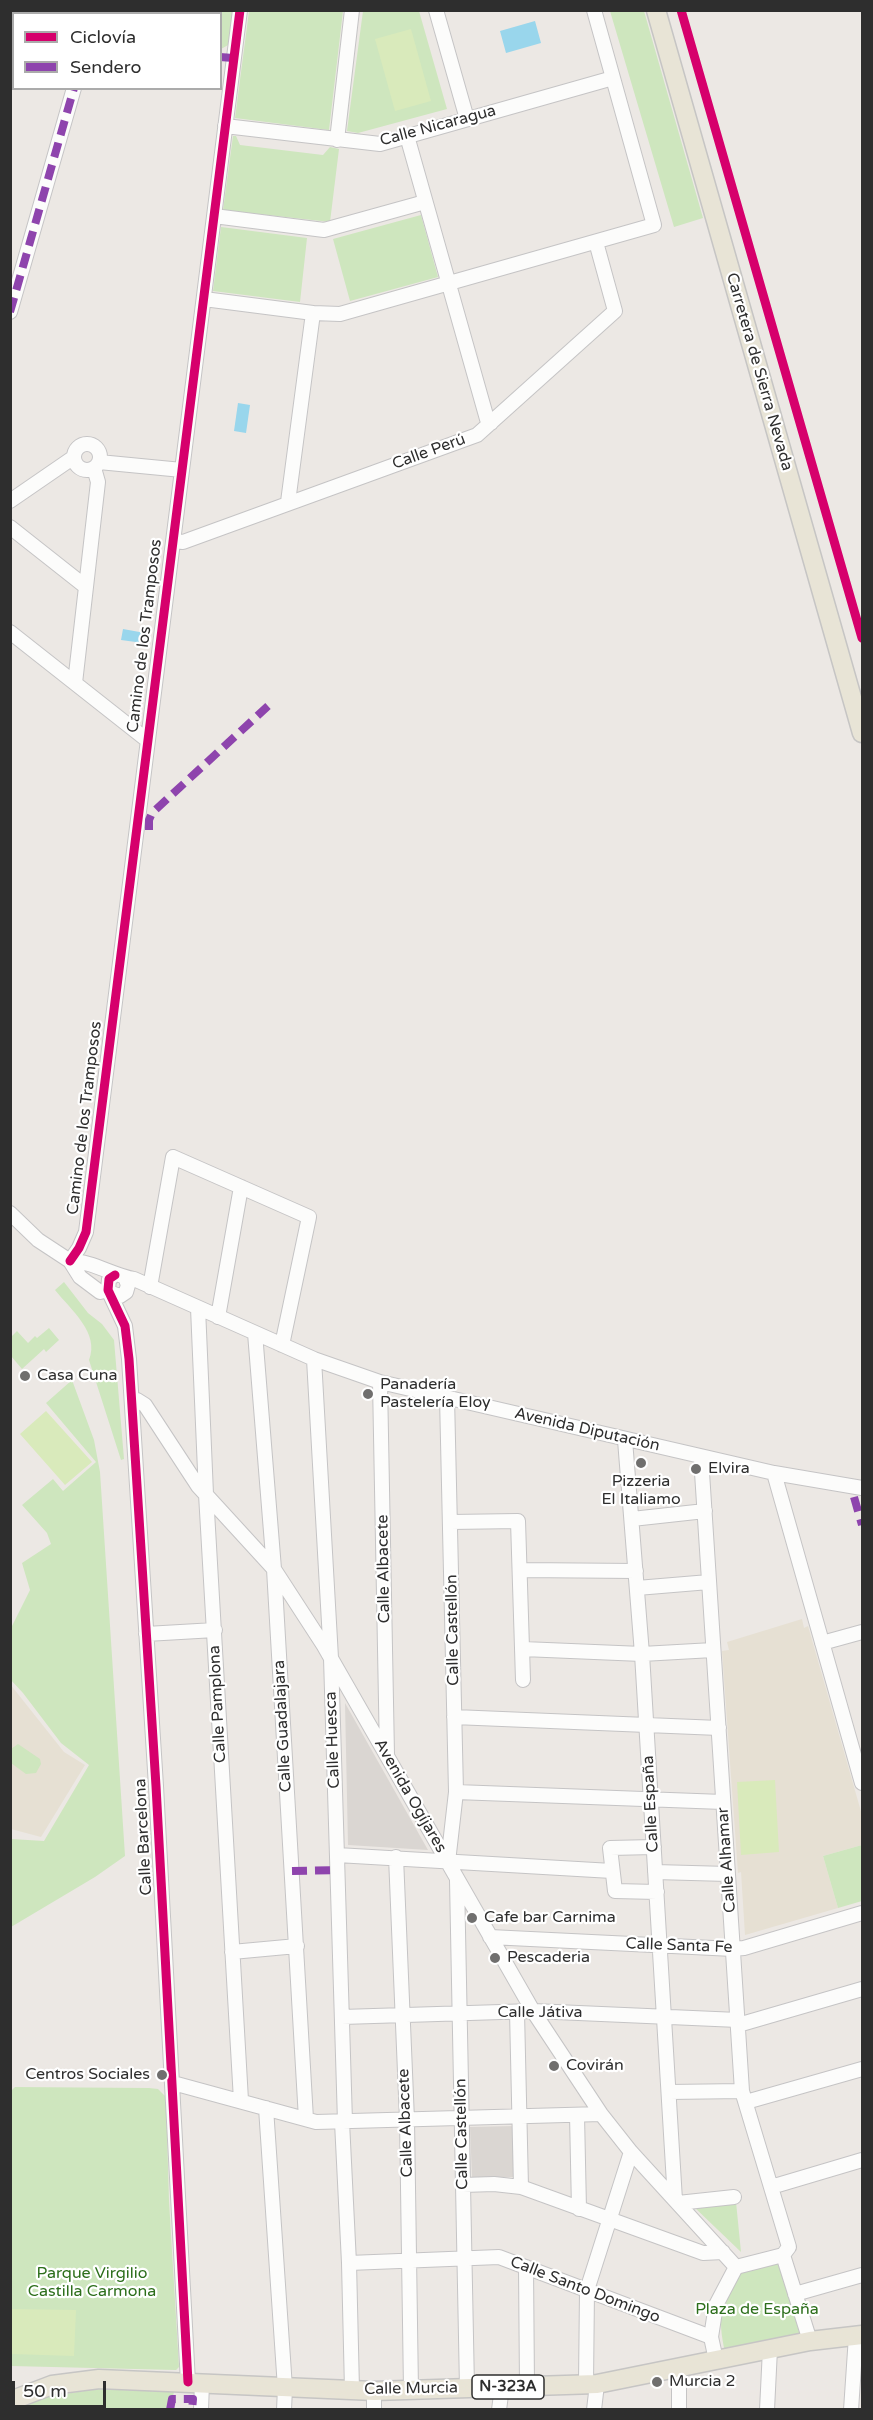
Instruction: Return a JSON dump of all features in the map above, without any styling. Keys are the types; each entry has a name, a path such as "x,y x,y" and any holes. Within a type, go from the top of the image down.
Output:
{"main road":[{"name":"Carretera de Sierra Nevada","path":"656,10 862,733"},
{"name":"N-323A","path":"810,2341 859,2336"},
{"name":"Calle Murcia","path":"195,2382 374,2391 592,2384 810,2341"},
{"name":"N-323A","path":"10,2400 52,2385 75,2381 99,2379 195,2382"}],"street":[{"name":"Camino de los Tramposos","path":"70,1261 86,1232 225,126 227,58 240,10"},
{"path":"337,140 352,10"},
{"path":"436,10 467,119"},
{"path":"204,299 313,313 340,314 654,225 594,10"},
{"name":"Calle Nicaragua","path":"225,126 380,144 613,78"},
{"path":"10,312 73,90"},
{"path":"407,136 487,419 491,423"},
{"path":"214,216 324,230 425,202"},
{"name":"Calle Perú","path":"173,541 183,542 477,435 615,311 596,242"},
{"path":"288,502 313,313"},
{"path":"75,683 98,482 97,465 100,455 98,449 85,444 76,449 74,457 82,470 97,465 182,470"},
{"path":"10,501 74,457"},
{"path":"10,527 86,587"},
{"path":"10,632 147,740"},
{"path":"150,1287 173,1157 309,1217 282,1345"},
{"path":"218,1317 241,1187"},
{"path":"10,1213 38,1240 70,1261 80,1277 100,1292 110,1291 108,1282 122,1281"},
{"name":"Avenida Diputación","path":"70,1261 82,1261 122,1281 134,1279 314,1359 380,1382 701,1457 774,1473 862,1488"},
{"name":"Calle Barcelona","path":"110,1291 125,1326 132,1400 173,2083 195,2382 201,2409"},
{"name":"Calle Pamplona","path":"198,1308 206,1494 241,2100"},
{"name":"Calle Guadalajara","path":"255,1334 274,1569 306,2119"},
{"name":"Calle Huesca","path":"314,1359 331,1658 352,2390"},
{"name":"Calle Albacete","path":"380,1382 387,1756"},
{"name":"Calle Castellón","path":"447,1397 456,1792 448,1862"},
{"name":"Avenida Ogíjares","path":"132,1400 145,1405 206,1494 274,1569 331,1658 533,2011 601,2114 631,2152 736,2267"},
{"name":"Calle España","path":"625,1440 642,1654 676,2202"},
{"name":"Calle Alhamar","path":"701,1457 744,2097 789,2247 783,2255"},
{"path":"774,1473 862,1778"},
{"path":"632,1519 705,1511"},
{"path":"451,1522 518,1521 523,1680"},
{"path":"521,1570 636,1571"},
{"path":"637,1588 709,1582"},
{"path":"146,1634 215,1630"},
{"path":"822,1643 862,1632"},
{"path":"523,1649 642,1654 713,1650"},
{"path":"454,1718 719,1728"},
{"path":"456,1792 723,1802"},
{"path":"654,1847 610,1848 615,1891 657,1892"},
{"path":"337,1855 612,1871"},
{"name":"Calle Albacete","path":"396,1857 406,2120 411,2390"},
{"path":"655,1872 728,1874"},
{"name":"Calle Castellón","path":"457,1879 467,2388"},
{"name":"Calle Santa Fe","path":"490,1937 733,1949 744,1948 862,1913"},
{"path":"232,1952 297,1946"},
{"name":"Calle Játiva","path":"342,2017 533,2011 664,2016 738,2022 862,1989"},
{"path":"517,2012 521,2187"},
{"path":"669,2092 744,2097 862,2069"},
{"path":"173,2083 316,2122 601,2114"},
{"path":"266,2108 285,2388 284,2409"},
{"path":"577,2115 579,2209"},
{"path":"594,2409 587,2290 631,2152"},
{"path":"771,2187 862,2160"},
{"path":"653,2176 673,2169"},
{"path":"463,2186 494,2184 521,2187 703,2253 723,2252"},
{"path":"676,2202 734,2197"},
{"path":"716,2360 711,2337 716,2305 736,2267 783,2255 810,2341"},
{"name":"Calle Santo Domingo","path":"349,2263 499,2257 711,2337"},
{"path":"526,2267 527,2386"},
{"path":"795,2294 862,2275"},
{"path":"850,2409 859,2336"},
{"path":"767,2409 770,2349"},
{"path":"679,2367 679,2409"},
{"path":"499,2409 502,2387"},
{"path":"374,2391 374,2409"}],"shaded area":[{"path":"802,1619 804,1628 808,1626 862,1815 862,1845 823,1856 838,1908 745,1935 741,1872 738,1873 722,1651 729,1650 727,1642"},
{"path":"10,1684 64,1752 85,1765 41,1837 11,1829"},
{"path":"345,1703 428,1850 348,1845"},
{"path":"514,2126 517,2177 472,2177 470,2127"}],"green space":[{"path":"142,10 234,11 230,44 222,48 222,12 142,12"},
{"path":"249,11 343,11 329,130 235,118"},
{"path":"363,11 419,11 447,109 358,133 347,131"},
{"path":"610,11 644,11 703,218 674,227"},
{"path":"411,29 431,101 395,111 375,39"},
{"path":"233,136 236,136 240,145 323,155 330,147 339,149 330,222 223,210"},
{"path":"421,215 438,277 350,301 333,239"},
{"path":"221,227 307,238 300,302 213,291"},
{"path":"64,1282 88,1313 102,1324 114,1340 124,1459 121,1460 89,1360 91,1340 82,1322 55,1290"},
{"path":"49,1328 59,1340 46,1352 44,1349 22,1369 11,1356 11,1337 17,1331 28,1343"},
{"path":"72,1380 94,1440 100,1472 125,1856 95,1877 11,1927 11,1839 44,1841 89,1765 61,1743 10,1679 11,1628 30,1590 22,1563 51,1544 47,1533 22,1505 53,1479 63,1491 96,1462 46,1403"},
{"path":"46,1411 92,1462 65,1485 20,1434"},
{"path":"18,1744 40,1759 41,1764 36,1773 26,1774 11,1763 11,1749"},
{"path":"775,1780 779,1852 741,1855 737,1782"},
{"path":"862,1845 862,1901 838,1908 823,1856"},
{"name":"Parque Virgilio Castilla Carmona","path":"15,2087 149,2088 158,2089 166,2097 169,2201 179,2367 176,2370 11,2366 11,2091"},
{"path":"736,2202 741,2252 693,2206"},
{"name":"Plaza de España","path":"779,2263 800,2335 725,2352 721,2329 722,2311 739,2273"},
{"path":"11,2309 76,2310 74,2356 11,2354"},
{"path":"96,2389 174,2392 170,2409 16,2409 46,2397"}],"water":[{"path":"535,21 541,43 506,53 500,31"},
{"path":"238,403 250,405 246,433 234,431"},
{"path":"123,629 145,633 143,643 121,640"}],"marked path":[{"path":"62,10 66,12"},
{"path":"112,10 116,12"},
{"path":"222,57 233,58"},
{"path":"10,312 73,90"},
{"path":"149,830 152,813 268,706"},
{"path":"854,1497 862,1525"},
{"path":"292,1871 337,1870"},
{"path":"170,2410 172,2399 193,2399 192,2410"}],"cycle path":[{"path":"70,1261 86,1232 240,10"},
{"path":"681,10 862,638"},
{"path":"115,1275 109,1279 108,1290 125,1326 129,1359 156,1786 188,2382"}],"place":[{"name":"Casa Cuna","path":"25,1376"},
{"name":"Panadería Pastelería Eloy","path":"368,1394"},
{"name":"Pizzeria El Italiamo","path":"641,1463"},
{"name":"Elvira","path":"696,1469"},
{"name":"Cafe bar Carnima","path":"472,1918"},
{"name":"Pescaderia","path":"495,1958"},
{"name":"Covirán","path":"554,2066"},
{"name":"Centros Sociales","path":"162,2075"},
{"name":"Murcia 2","path":"657,2382"}]}
